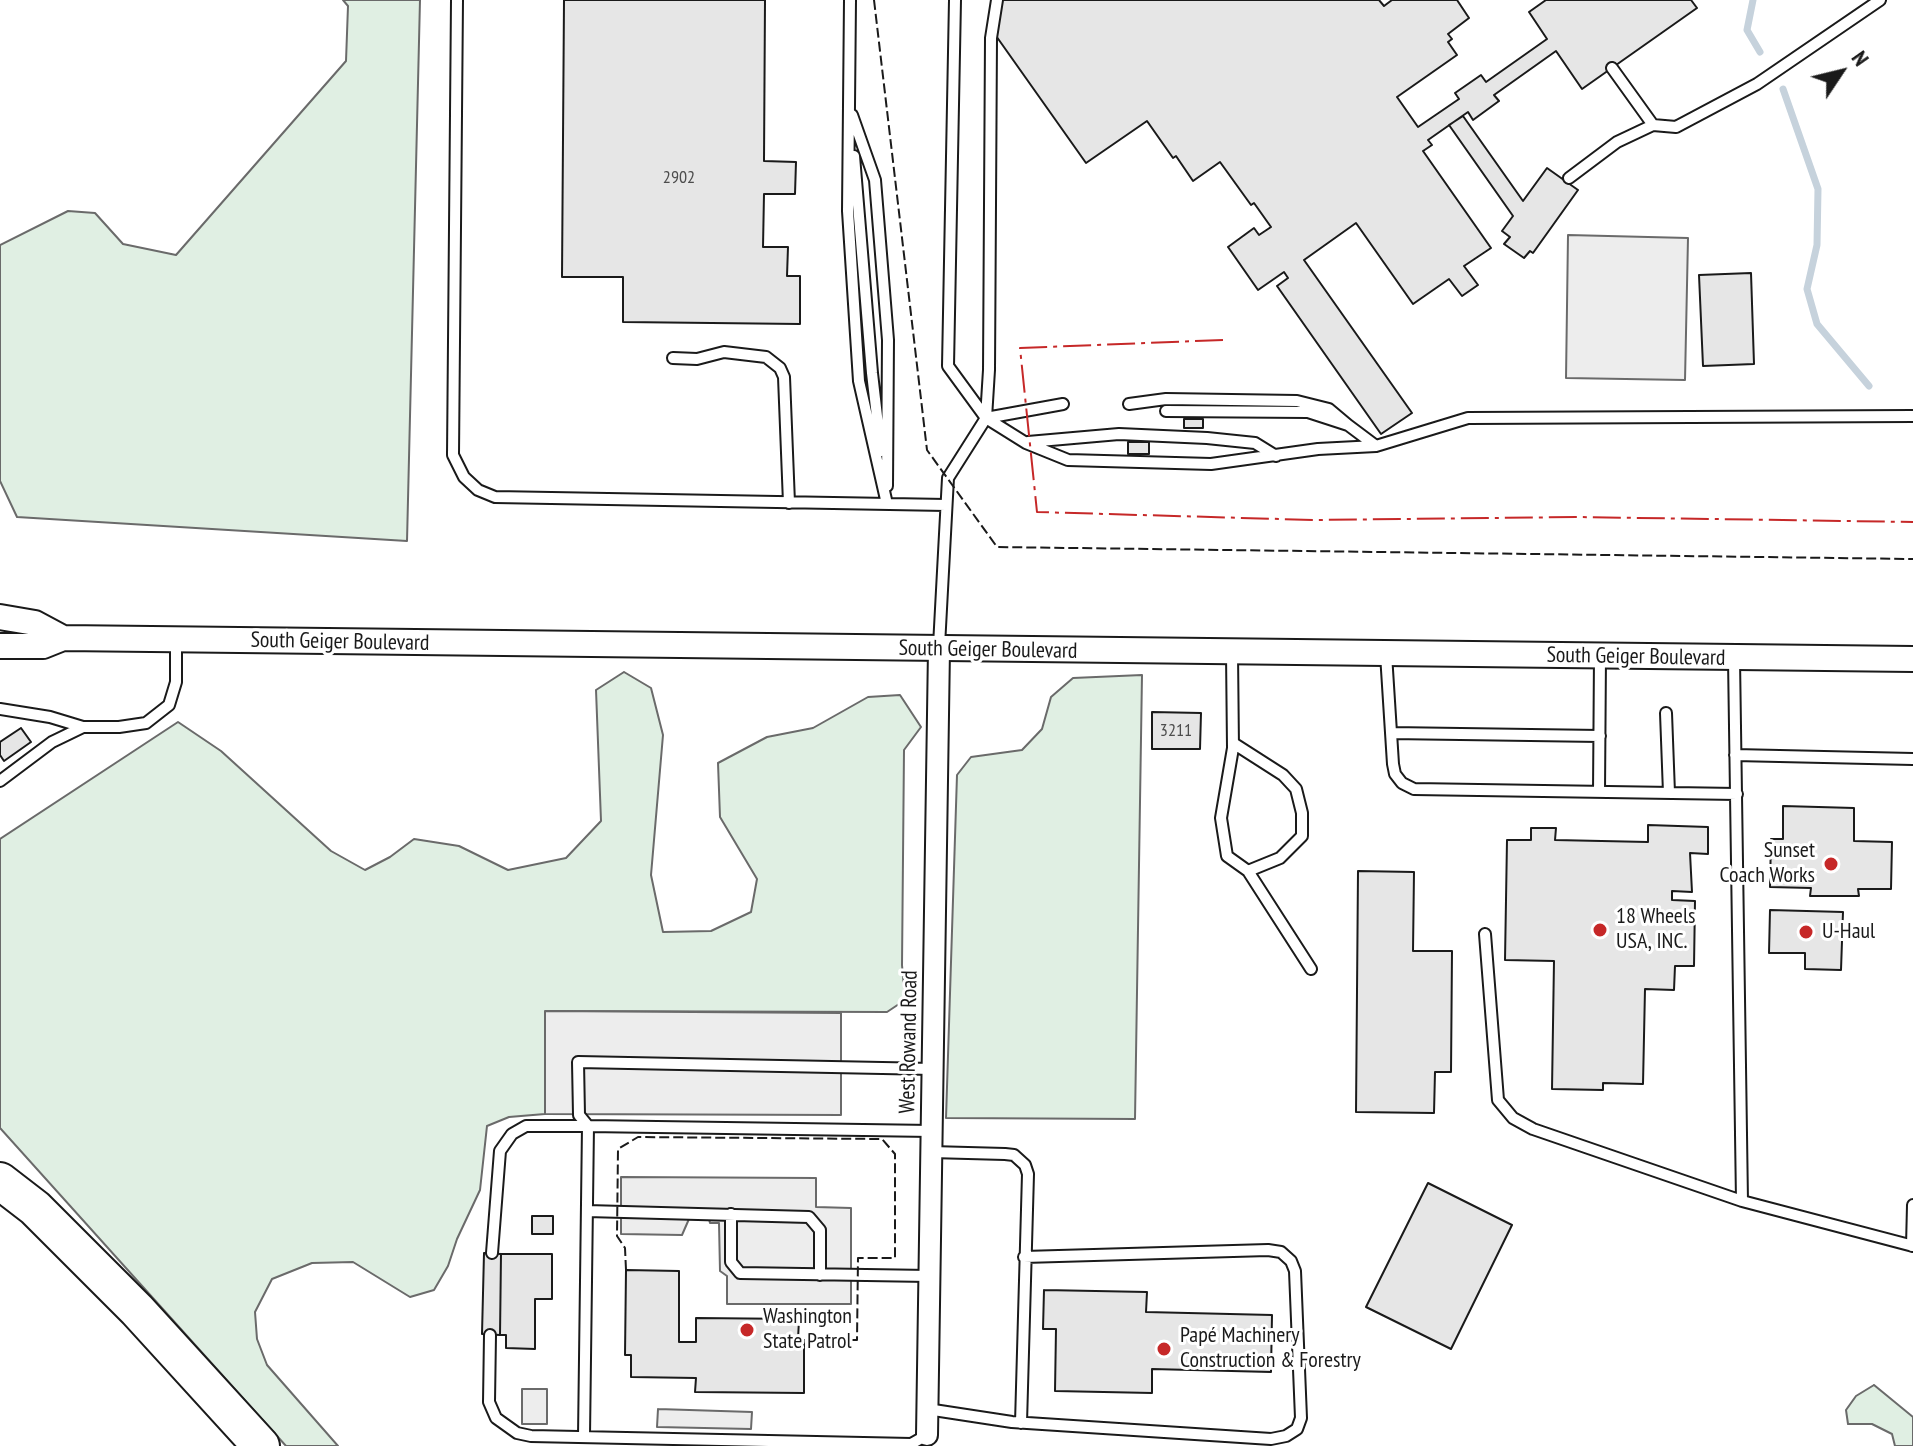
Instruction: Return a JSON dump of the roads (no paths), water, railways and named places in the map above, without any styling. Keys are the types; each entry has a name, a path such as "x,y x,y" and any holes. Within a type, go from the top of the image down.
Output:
{"highway":[{"path":"0,1181 35,1208 125,1298 261,1446"}],"street":[{"name":"South Geiger Boulevard","path":"0,617 35,623 63,638"},
{"name":"South Geiger Boulevard","path":"0,646 43,646 63,638 1913,659"},
{"name":"West Rowand Road","path":"927,1435 939,649"}],"lane":[{"path":"457,0 453,455 464,477 478,490 495,497 946,505"},
{"path":"850,0 848,211 859,381 887,504"},
{"path":"955,0 948,366 986,418 1026,443 1068,460 1211,464 1318,449 1376,446 1468,418 1913,416"},
{"path":"939,649 948,478 986,418 991,38 997,0"},
{"path":"1569,178 1617,142 1653,125 1676,127 1757,84 1880,0"},
{"path":"1612,68 1653,125"},
{"path":"849,106 875,180 888,340 887,504"},
{"path":"673,358 697,359 724,352 766,357 780,368 784,377 789,503"},
{"path":"1129,404 1166,399 1297,401 1329,409 1376,446"},
{"path":"986,418 1063,404"},
{"path":"1166,411 1308,412 1348,425"},
{"path":"1026,443 1119,434 1207,438 1255,443 1276,457"},
{"path":"0,709 50,717 83,727 146,723 169,705 176,682 176,640"},
{"path":"1232,653 1233,743 1221,818 1227,856 1248,871 1311,969"},
{"path":"1386,654 1395,774 1402,783 1414,789 1737,794"},
{"path":"1599,792 1600,656"},
{"path":"1734,658 1742,1201"},
{"path":"1666,713 1669,793"},
{"path":"0,781 52,742 83,727"},
{"path":"1391,733 1600,736"},
{"path":"1233,743 1283,775 1296,789 1302,813 1302,836 1280,858 1248,871"},
{"path":"1735,755 1913,759"},
{"path":"1485,934 1498,1100 1513,1118 1533,1129 1742,1201 1913,1246 1913,1205"},
{"path":"584,1436 588,1126 579,1115 578,1062 933,1069"},
{"path":"492,1253 500,1151 512,1134 526,1126 932,1131"},
{"path":"931,1152 1014,1155 1025,1165 1028,1174 1021,1423"},
{"path":"587,1211 809,1217 820,1230 820,1275"},
{"path":"731,1214 731,1262 740,1273 929,1276"},
{"path":"927,1409 1021,1423 1271,1439 1286,1436 1297,1429 1301,1418 1295,1271 1291,1261 1281,1252 1024,1257"},
{"path":"490,1335 489,1402 496,1418 517,1433 911,1444 927,1435"}],"waterway":[{"path":"1753,0 1747,30 1760,52"},
{"path":"1783,89 1818,189 1817,245 1807,289 1817,324 1869,386"}],"place":[{"name":"Sunset Coach Works","path":"1831,864"},
{"name":"18 Wheels USA, INC.","path":"1600,930"},
{"name":"U-Haul","path":"1806,932"},
{"name":"Washington State Patrol","path":"747,1330"},
{"name":"Papé Machinery Construction & Forestry","path":"1164,1349"}]}
